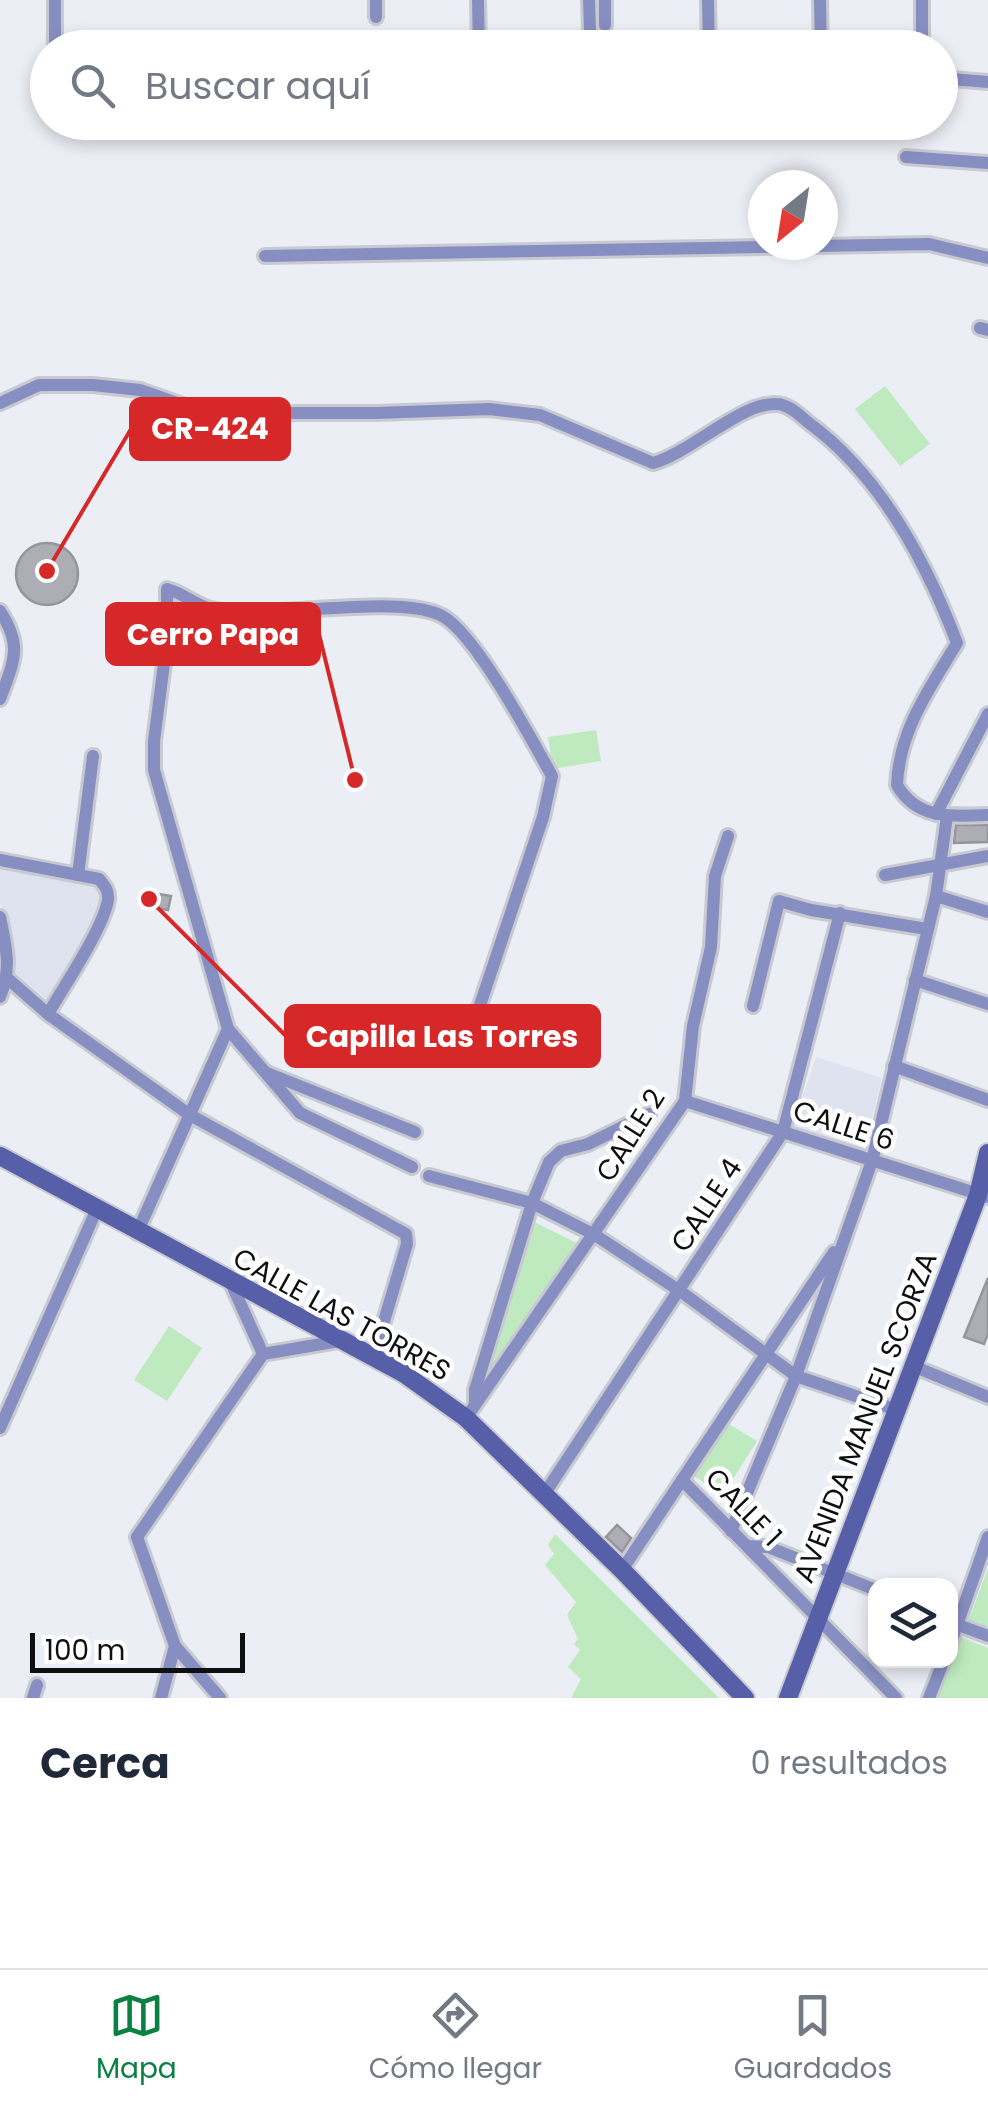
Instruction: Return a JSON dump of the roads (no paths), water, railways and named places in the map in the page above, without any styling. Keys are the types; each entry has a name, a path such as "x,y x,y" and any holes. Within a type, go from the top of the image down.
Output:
{"street":[{"path":"55,0 55,30"},
{"path":"376,0 376,17"},
{"path":"478,0 478,30"},
{"path":"589,0 590,30"},
{"path":"605,0 605,25"},
{"path":"708,0 709,30"},
{"path":"820,0 821,30"},
{"path":"922,0 922,30"},
{"path":"958,80 988,82"},
{"path":"906,157 988,163"},
{"path":"265,256 929,244 988,258"},
{"path":"0,404 39,385 92,384 140,390 192,408 238,416 269,412 489,409 540,416 653,463 668,459 751,411 776,404 789,408 842,447 891,512 940,599 958,643 913,716 898,761 897,785 917,809 941,815 988,815"},
{"path":"412,1167 300,1113 228,1029 154,770 167,640 167,589 214,610 426,607 449,619 518,714 552,776 544,818 464,1040"},
{"path":"0,611 14,632 15,649 0,699"},
{"path":"732,1530 796,1376 872,1161 936,896 941,864 941,815 988,714"},
{"path":"78,875 93,756"},
{"name":"CALLE 2","path":"471,1410 685,1101 693,1026 710,947 715,876 728,836"},
{"path":"885,875 988,856"},
{"path":"0,860 99,879 108,892 108,903 48,1014"},
{"path":"936,896 988,912"},
{"path":"753,1006 779,900 811,910 927,929"},
{"name":"CALLE 4","path":"545,1494 783,1132 840,913"},
{"path":"0,917 8,954 7,978 0,998"},
{"path":"7,978 48,1014 190,1115 406,1234 408,1244 374,1358"},
{"path":"915,980 988,1004"},
{"path":"136,1232 228,1029"},
{"path":"894,1066 988,1100"},
{"path":"267,1073 415,1132"},
{"name":"CALLE 6","path":"685,1101 983,1196"},
{"path":"471,1410 532,1203 554,1156 649,1114"},
{"name":"AVENIDA MANUEL SCORZA","path":"788,1698 913,1366 983,1196 988,1153"},
{"name":"CALLE LAS TORRES","path":"0,1156 471,1410 545,1494 745,1698"},
{"path":"430,1176 532,1203 595,1235 796,1376 898,1410"},
{"path":"0,1428 96,1211"},
{"path":"622,1570 846,1235"},
{"path":"232,1284 263,1354"},
{"path":"220,1698 175,1646 137,1538 263,1354 339,1341"},
{"path":"913,1366 988,1396"},
{"name":"CALLE 1","path":"682,1480 896,1698"},
{"path":"958,1613 988,1538"},
{"path":"747,1546 768,1548 868,1587"},
{"path":"958,1625 988,1636"},
{"path":"161,1698 175,1646"},
{"path":"929,1698 941,1668"}],"place":[{"name":"CR-424","path":"47,571"},
{"name":"Cerro Papa","path":"355,780"},
{"name":"Capilla Las Torres","path":"149,899"}]}
